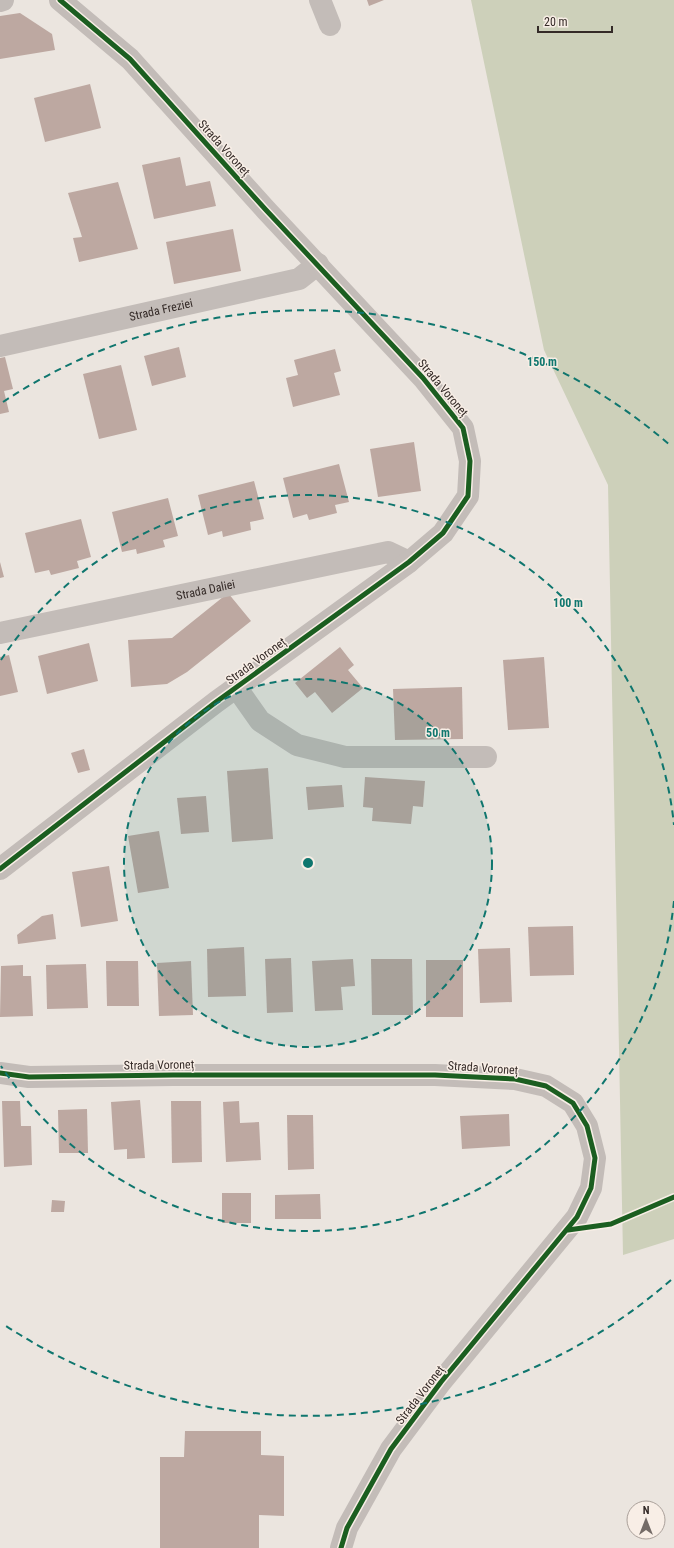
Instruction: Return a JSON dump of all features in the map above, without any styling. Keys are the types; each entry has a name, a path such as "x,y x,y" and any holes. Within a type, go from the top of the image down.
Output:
{"street":[{"name":"Strada Voroneț","path":"0,869 236,688 409,562 443,533 468,496 470,462 463,428 423,378 130,58 60,0"},
{"path":"320,0 330,25"},
{"name":"Strada Freziei","path":"0,346 299,279 318,264"},
{"name":"Strada Daliei","path":"0,633 388,552 409,562"},
{"path":"236,688 260,721 297,745 345,758 486,758"},
{"name":"Strada Voroneț","path":"0,1073 28,1077 173,1075 435,1075 515,1078 546,1086 573,1103 587,1126 595,1158 592,1188 577,1217 441,1382 391,1449 347,1528 341,1548"}],"green space":[{"path":"471,0 674,0 674,1239 623,1255 608,485 544,350"}],"building":[{"path":"367,0 384,0 369,6"},
{"path":"20,13 52,34 55,50 0,59 0,16"},
{"path":"90,84 101,128 45,142 34,98"},
{"path":"180,157 186,186 210,181 216,206 154,219 142,165"},
{"path":"118,182 138,249 79,262 73,238 82,237 68,193"},
{"path":"233,229 241,271 174,284 166,242"},
{"path":"179,347 186,377 152,386 144,356"},
{"path":"335,349 341,371 334,373 340,395 293,407 286,378 298,375 294,360"},
{"path":"5,357 13,389 4,391 9,412 0,414 0,358"},
{"path":"121,365 137,430 99,439 83,374"},
{"path":"414,442 421,491 378,497 370,449"},
{"path":"339,464 349,502 335,505 337,513 309,520 307,514 293,518 283,478"},
{"path":"254,481 264,519 250,522 251,530 223,537 222,531 208,535 198,495"},
{"path":"168,498 178,536 163,540 165,547 137,554 136,549 122,552 112,512"},
{"path":"81,519 91,557 77,561 79,568 51,575 49,570 35,573 25,533"},
{"path":"0,562 4,577 0,578"},
{"path":"228,593 251,621 187,672 167,684 131,687 128,640 172,638"},
{"path":"89,643 98,681 47,694 38,656"},
{"path":"340,647 354,665 348,670 363,688 332,713 315,692 307,698 295,683"},
{"path":"9,655 18,692 0,696 0,657"},
{"path":"544,657 549,728 508,730 503,660"},
{"path":"462,687 463,739 395,740 393,689"},
{"path":"84,749 90,770 78,773 71,753"},
{"path":"268,768 273,839 232,842 227,771"},
{"path":"365,777 425,781 423,807 413,806 411,824 372,821 373,808 363,807"},
{"path":"342,785 344,807 308,810 306,787"},
{"path":"206,796 209,832 181,834 177,798"},
{"path":"159,831 169,888 138,893 128,836"},
{"path":"109,866 118,921 81,927 72,872"},
{"path":"53,914 56,939 18,944 17,935 42,916"},
{"path":"573,926 574,975 530,976 528,927"},
{"path":"244,947 246,996 208,997 207,949"},
{"path":"510,948 512,1002 480,1003 478,949"},
{"path":"291,958 293,1012 267,1013 265,959"},
{"path":"353,959 355,986 341,987 343,1010 315,1011 312,961"},
{"path":"371,959 412,959 413,1015 372,1015"},
{"path":"426,960 463,960 463,1017 426,1017"},
{"path":"106,961 138,961 139,1006 107,1006"},
{"path":"191,961 193,1015 159,1016 157,963"},
{"path":"86,964 88,1008 47,1009 46,965"},
{"path":"23,965 23,976 31,976 33,1016 0,1017 1,966"},
{"path":"140,1100 145,1158 127,1159 127,1149 114,1150 111,1102"},
{"path":"2,1101 20,1101 21,1126 31,1126 32,1165 4,1167"},
{"path":"171,1101 201,1101 202,1162 172,1163"},
{"path":"239,1101 240,1123 259,1122 261,1160 226,1162 223,1102"},
{"path":"87,1109 88,1153 59,1153 58,1110"},
{"path":"509,1114 510,1146 462,1149 460,1116"},
{"path":"287,1115 313,1115 314,1169 288,1170"},
{"path":"222,1193 251,1193 251,1223 222,1223"},
{"path":"320,1194 321,1219 275,1219 275,1195"},
{"path":"52,1200 65,1201 64,1212 51,1212"},
{"path":"185,1431 261,1431 261,1455 284,1456 284,1516 259,1515 259,1548 160,1548 160,1457 184,1457"}],"cycle path":[{"path":"0,869 216,702 409,562 443,533 468,496 470,461 463,428 423,378 266,210 130,59 60,0"},
{"path":"0,1073 29,1077 173,1075 435,1075 515,1079 546,1086 573,1103 587,1126 595,1158 591,1188 577,1217 441,1382 391,1449 347,1528 341,1548"},
{"path":"568,1230 611,1224 674,1197"}]}
